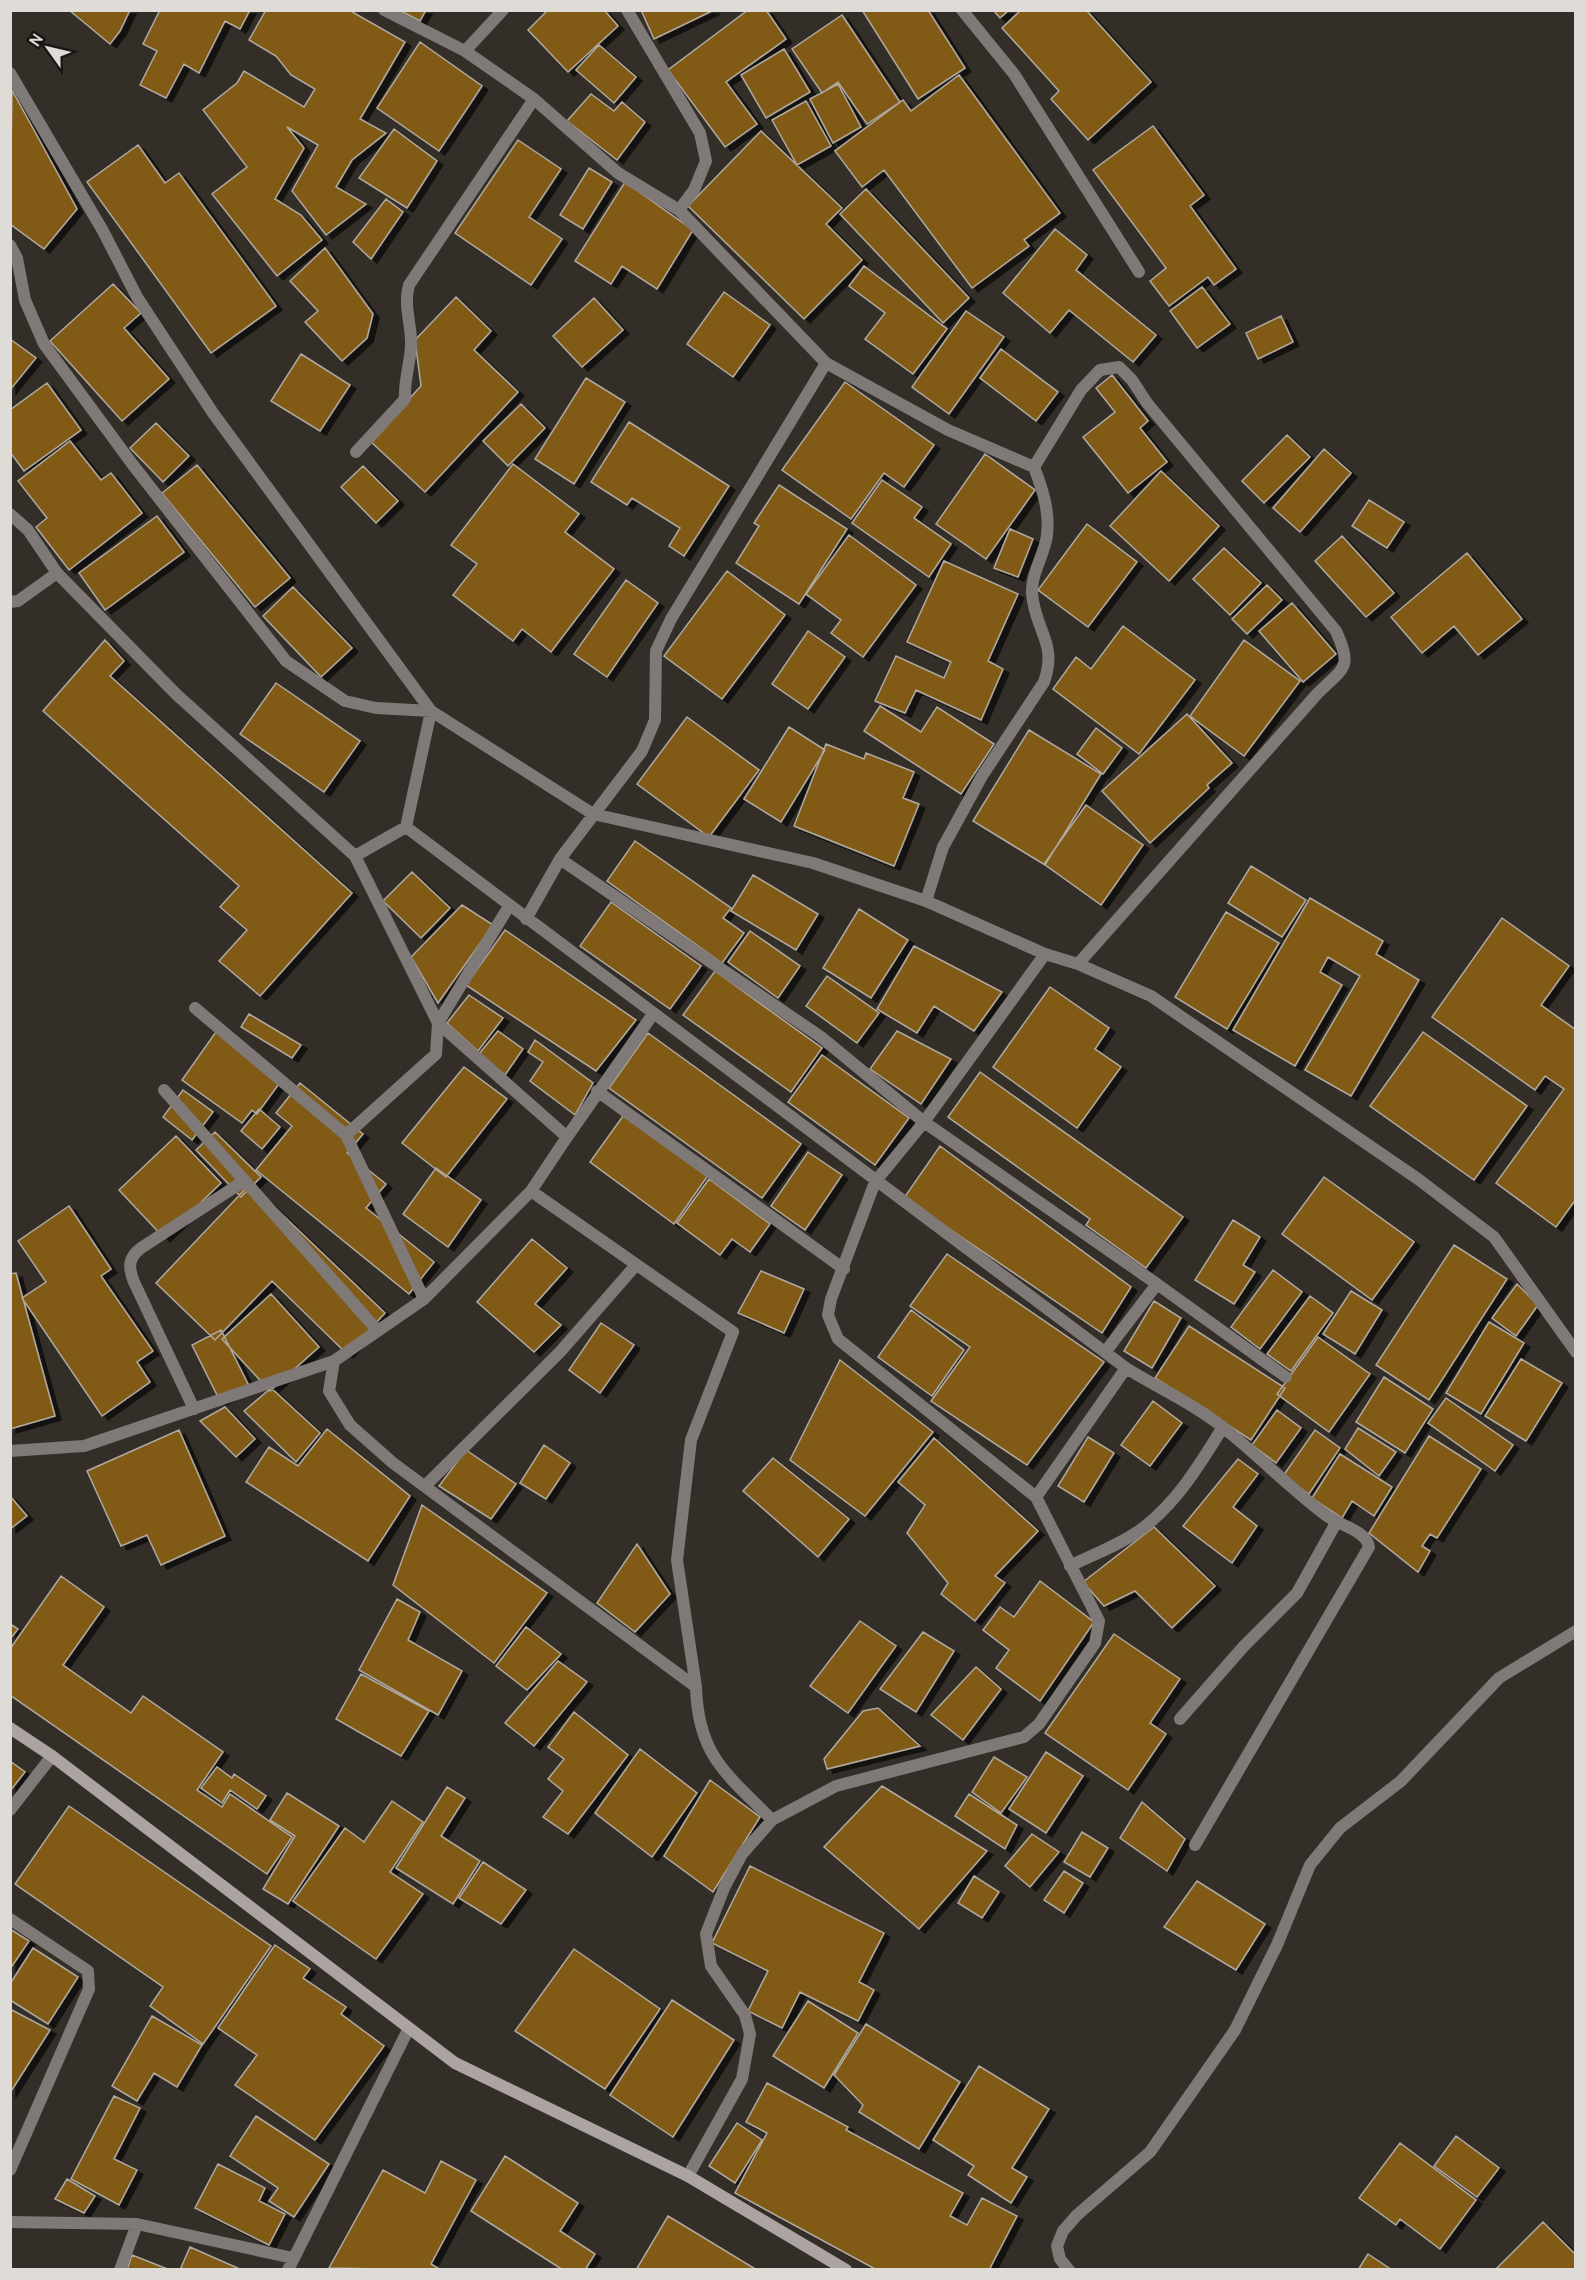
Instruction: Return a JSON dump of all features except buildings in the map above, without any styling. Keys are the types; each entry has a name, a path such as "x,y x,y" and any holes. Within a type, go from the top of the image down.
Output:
{"main road":[{"path":"10,1728 52,1756 455,2063 688,2176 846,2270"}],"street":[{"path":"384,10 465,51 534,99 618,172 679,210 826,363 948,430 1034,467 1045,497 1047,535 1032,590 1036,620 1050,651 1050,665 1044,682 981,776 943,847 926,901"},
{"path":"465,51 503,10"},
{"path":"627,10 700,133 706,161 694,190 679,210"},
{"path":"962,10 1014,74 1139,272"},
{"path":"10,73 92,211 137,297 213,413 431,711 593,814 813,863 926,901 1045,954 1078,964 1151,996 1418,1179 1494,1237 1575,1352"},
{"path":"356,452 405,399 404,384 411,347 410,321 405,300 409,285 534,99"},
{"path":"10,245 17,258 25,300 44,344 133,465 286,661 345,701 376,708 431,711"},
{"path":"526,919 560,859 642,751 655,720 656,651 671,619 826,363"},
{"path":"1034,467 1081,390 1100,370 1119,368 1132,380 1146,403 1336,631 1346,655 1344,668 1317,694 1078,964"},
{"path":"10,514 28,530 57,573 177,694 355,856 438,1023 567,1137"},
{"path":"10,602 18,601 57,573"},
{"path":"355,856 406,827 431,711"},
{"path":"406,827 875,1182 1126,1368 1223,1428 1336,1523 1363,1536 1368,1542 1369,1547 1196,1845"},
{"path":"560,859 821,1037 924,1122 1286,1377"},
{"path":"346,1135 436,1054 438,1023 509,906"},
{"path":"688,2176 742,2079 750,2034 745,2015 711,1966 706,1934 724,1888 742,1854 772,1820 836,1786 1024,1737 1039,1724 1095,1643 1099,1621 1036,1497 838,1339 828,1315 831,1299 875,1182 924,1122 1045,954"},
{"path":"195,1008 346,1135 424,1299"},
{"path":"10,1451 84,1446 334,1361 424,1299 531,1191 597,1091 653,1014"},
{"path":"164,1090 378,1331"},
{"path":"597,1091 844,1269"},
{"path":"194,1409 134,1282 129,1269 130,1260 141,1248 244,1181"},
{"path":"531,1191 733,1332 692,1440 676,1560 696,1687 696,1707 708,1750 721,1767 772,1820"},
{"path":"426,1485 560,1352 636,1265"},
{"path":"1106,1352 1157,1284"},
{"path":"334,1361 329,1390 350,1425 393,1463 426,1485 696,1687"},
{"path":"1036,1497 1126,1368"},
{"path":"1070,1566 1141,1529 1162,1512 1192,1476 1223,1428"},
{"path":"1180,1719 1244,1646 1297,1593 1336,1523"},
{"path":"1063,2268 1058,2246 1063,2231 1077,2215 1150,2152 1235,2030 1277,1945 1310,1865 1317,1856 1340,1828 1401,1781 1499,1678 1575,1631"},
{"path":"10,1810 52,1756"},
{"path":"10,1919 88,1971 89,1989 10,2170"},
{"path":"10,2222 137,2224 291,2264 410,2028"},
{"path":"120,2270 137,2224"}]}
